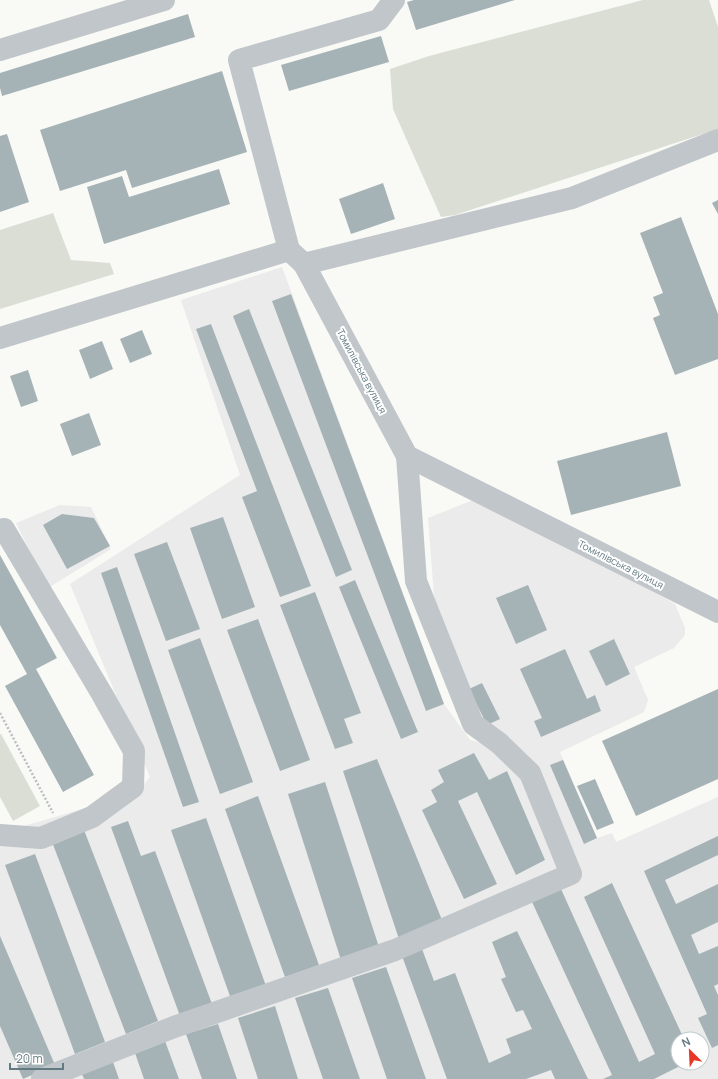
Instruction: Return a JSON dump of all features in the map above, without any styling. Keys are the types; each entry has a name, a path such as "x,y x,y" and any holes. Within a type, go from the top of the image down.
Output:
{"street":[{"path":"0,50 164,0"},
{"name":"Томилівська вулиця","path":"394,0 379,20 239,60 297,257 407,456 718,612"},
{"path":"0,338 297,257 572,198 718,140"},
{"path":"42,1079 174,1027 395,950 572,874 530,773 499,743 473,724 416,581 407,456"},
{"path":"0,530 4,529 134,751 133,787 92,817 41,838 0,835"}],"path":[{"path":"0,714 62,829"}],"shaded area":[{"path":"643,0 709,0 718,27 718,129 455,215 441,217 393,109 390,69 429,56"},
{"path":"53,213 71,260 110,263 114,274 0,309 0,230"},
{"path":"282,267 444,704 470,740 528,755 487,725 469,689 441,620 434,596 428,518 483,496 675,604 685,628 685,635 674,648 634,667 648,700 644,712 560,752 597,838 612,833 616,842 718,797 718,1079 0,1079 0,833 137,793 150,777 70,584 240,475 181,300"},
{"path":"60,505 91,507 111,549 48,588 16,523"},
{"path":"0,734 40,806 13,821 0,797"}],"building":[{"path":"414,0 515,0 416,30 407,2"},
{"path":"188,14 195,37 2,96 0,88 0,73"},
{"path":"381,36 389,62 289,91 281,65"},
{"path":"222,71 247,152 132,188 126,170 60,191 40,130"},
{"path":"7,134 29,202 0,212 0,136"},
{"path":"219,169 230,204 104,244 87,187 122,176 129,197"},
{"path":"383,183 395,219 351,234 339,199"},
{"path":"718,200 718,214 712,203"},
{"path":"681,217 718,314 718,359 675,375 653,318 660,315 653,297 663,293 640,233"},
{"path":"291,294 444,704 426,711 272,301"},
{"path":"249,309 352,570 336,577 233,316"},
{"path":"211,324 311,586 280,597 242,497 257,491 196,329"},
{"path":"142,330 152,354 130,363 120,339"},
{"path":"102,341 113,369 90,379 79,350"},
{"path":"28,370 38,401 21,407 10,376"},
{"path":"89,413 101,445 72,456 60,424"},
{"path":"667,432 681,486 571,515 557,461"},
{"path":"62,514 94,518 110,546 67,569 43,525"},
{"path":"223,517 255,607 222,619 190,528"},
{"path":"167,542 200,629 166,641 134,554"},
{"path":"0,555 57,658 36,669 94,775 63,792 5,686 27,674 0,625"},
{"path":"117,567 199,802 183,807 101,573"},
{"path":"355,580 418,732 401,739 339,587"},
{"path":"528,585 547,630 516,644 496,598"},
{"path":"315,592 361,713 344,719 353,743 335,749 280,605"},
{"path":"258,619 310,760 280,771 227,630"},
{"path":"200,638 253,782 220,794 168,650"},
{"path":"614,639 630,674 606,686 589,651"},
{"path":"565,649 587,699 595,695 601,711 541,737 534,721 542,718 520,669"},
{"path":"482,683 500,719 487,725 469,689"},
{"path":"718,689 718,779 636,816 602,741"},
{"path":"474,753 489,780 507,771 545,860 516,875 477,792 458,801 497,884 464,899 422,810 437,802 431,790 444,782 438,770"},
{"path":"377,759 442,920 400,942 343,771"},
{"path":"563,760 597,838 584,844 550,765"},
{"path":"595,779 614,823 597,830 577,786"},
{"path":"325,782 379,947 341,960 288,794"},
{"path":"258,796 319,965 285,977 225,809"},
{"path":"206,818 266,986 231,999 171,830"},
{"path":"128,821 141,856 155,851 212,1004 180,1016 111,827"},
{"path":"84,830 158,1021 126,1034 52,842"},
{"path":"718,836 718,855 665,880 676,904 718,884 718,922 691,935 699,954 718,946 718,984 714,986 718,995 718,1045 712,1048 710,1044 710,1031 704,1031 698,1018 707,1014 644,871"},
{"path":"35,854 105,1042 75,1054 5,865"},
{"path":"612,883 680,1031 670,1031 670,1071 654,1079 603,1079 612,1075 532,902 561,889 639,1062 655,1054 584,897"},
{"path":"517,931 588,1079 555,1079 551,1070 526,1079 447,1079 402,956 422,949 434,981 455,973 489,1063 511,1053 506,1039 532,1029 523,1010 516,1012 501,979 506,977 492,942"},
{"path":"0,936 55,1065 23,1079 0,1026"},
{"path":"386,967 426,1079 387,1079 352,978"},
{"path":"328,988 360,1079 323,1079 295,998"},
{"path":"275,1006 298,1079 258,1079 238,1018"},
{"path":"218,1024 237,1079 202,1079 186,1034"},
{"path":"165,1041 179,1079 144,1079 135,1053"},
{"path":"113,1062 119,1079 84,1079 82,1074"}]}
